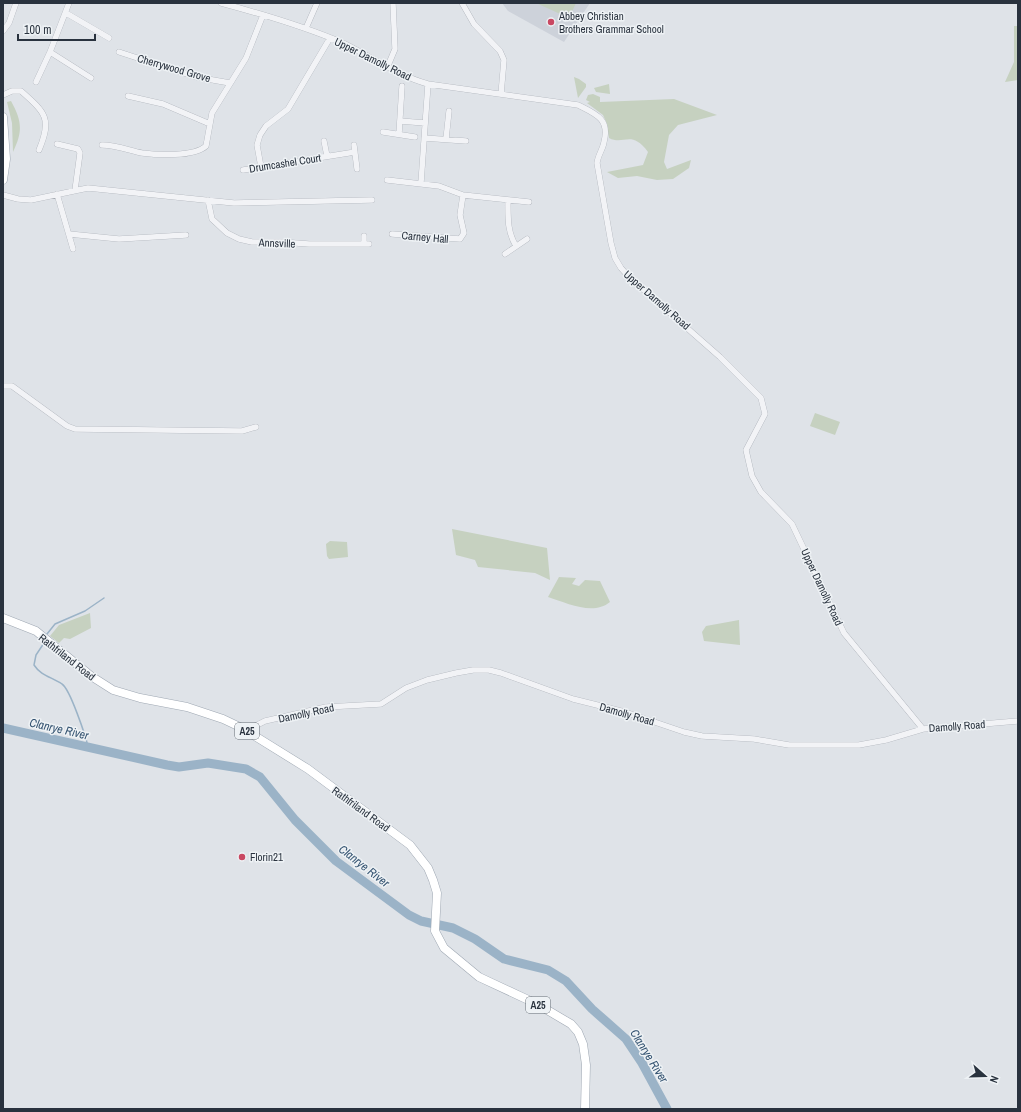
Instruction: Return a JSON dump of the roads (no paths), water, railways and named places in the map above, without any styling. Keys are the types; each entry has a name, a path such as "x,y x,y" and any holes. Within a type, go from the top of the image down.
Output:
{"main road":[{"path":"3,117 6,153 3,180"},
{"name":"Rathfriland Road","path":"3,618 36,632 96,680 113,690 124,694 187,707 207,713 249,732 308,769 410,844 428,868 433,880 437,893 436,935 451,955 479,977 536,1004 571,1024 578,1032 583,1044 586,1065 585,1109"}],"street":[{"path":"3,31 9,23 16,3"},
{"path":"36,82 50,52 69,3"},
{"name":"Upper Damolly Road","path":"221,3 306,28 330,38 387,68 414,80 428,84 578,105 600,117 606,127 604,144 598,154 597,163 615,258 629,277 710,347 761,398 765,414 746,450 752,476 761,492 792,524 844,633 923,729"},
{"path":"306,28 317,3"},
{"path":"387,68 395,49 394,3"},
{"path":"462,3 474,24 500,51 504,60 501,94"},
{"path":"66,13 109,38"},
{"name":"Cherrywood Grove","path":"102,145 115,145 149,154 196,152 206,146 215,104 246,58 263,15"},
{"path":"261,167 258,151 260,135 266,126 288,109 330,38"},
{"path":"50,52 91,78"},
{"name":"Cherrywood Grove","path":"119,52 196,77 230,83"},
{"path":"421,183 428,84"},
{"path":"399,134 402,86"},
{"path":"3,95 12,91 22,91 44,116 47,124 46,135 39,150"},
{"path":"128,96 164,104 210,124"},
{"path":"446,139 449,111"},
{"path":"400,121 425,123"},
{"path":"383,132 415,137"},
{"path":"424,138 466,141"},
{"name":"Drumcashel Court","path":"324,141 328,156"},
{"path":"57,144 78,149 80,153 75,190"},
{"path":"354,145 357,169"},
{"name":"Drumcashel Court","path":"243,170 355,152"},
{"path":"387,180 439,186 463,196 529,202"},
{"path":"3,195 18,200 30,200 75,190 93,188 255,204 372,200"},
{"path":"57,194 73,249"},
{"name":"Carney Hall","path":"392,234 460,239 464,233 460,215 463,196"},
{"name":"Annsville","path":"208,200 212,219 227,233 239,239 252,242 366,244 364,236"},
{"path":"508,200 509,228 511,237 516,246"},
{"path":"69,234 119,239 186,235"},
{"path":"505,254 527,239"},
{"path":"3,386 12,386 68,426 75,429 242,431 256,427"},
{"name":"Damolly Road","path":"249,732 255,726 265,721 326,707 381,704 406,688 427,680 456,673 484,670 489,670 529,682 589,704 625,712 684,732 702,736 754,739 789,745 859,745 886,740 923,729 1018,722"}],"waterway":[{"path":"47,634 55,624 85,611 104,598"},
{"path":"44,643 36,655 34,665 40,672 62,684 65,688 77,714 88,747"},
{"name":"Clanrye River","path":"3,728 167,765 179,767 208,763 246,769 260,777 295,820 336,861 409,915 421,921 453,928 475,939 504,959 548,970 566,981 592,1009 626,1039 642,1063 667,1109"}],"place":[{"name":"Abbey Christian Brothers Grammar School","path":"551,22"},
{"name":"Florin21","path":"242,857"}]}
